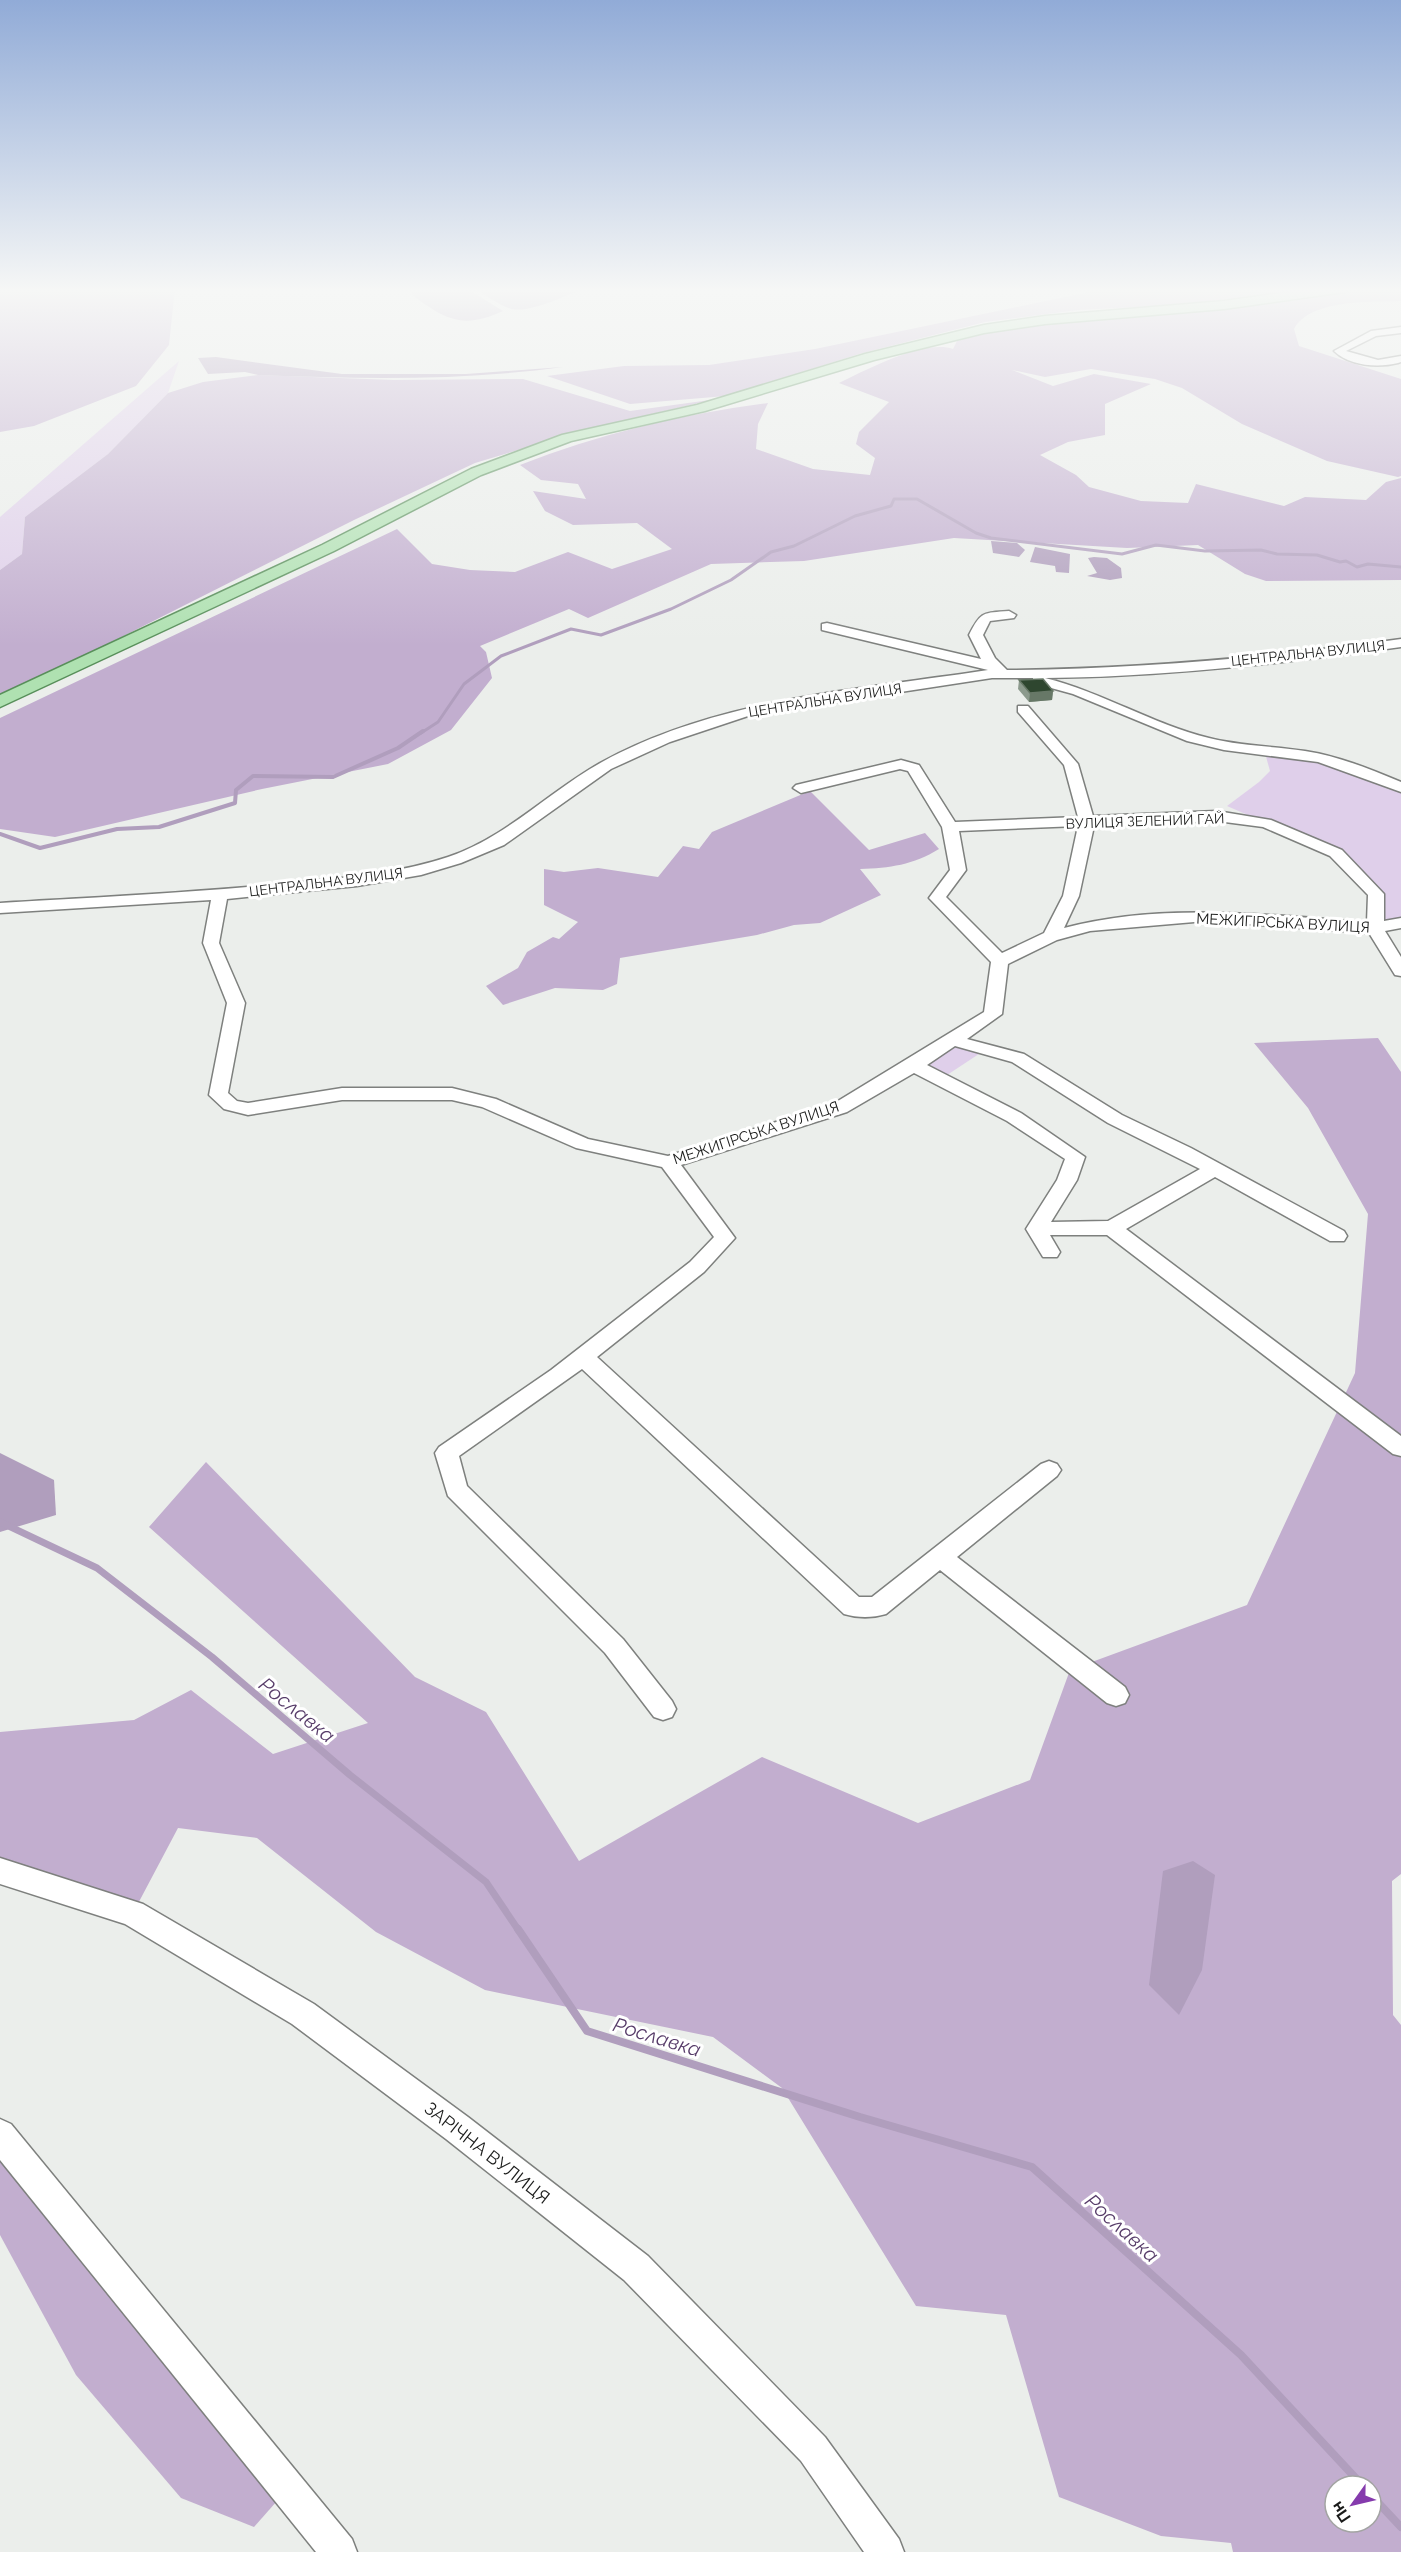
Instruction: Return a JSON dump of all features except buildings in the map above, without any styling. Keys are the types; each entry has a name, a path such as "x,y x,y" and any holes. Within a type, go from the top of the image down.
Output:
{"main road":[{"path":"0,702 328,548 476,472 519,454 567,438 703,407"}],"street":[{"path":"1005,674 989,660 976,635 985,617 1009,615"},
{"path":"827,627 983,663 1005,674 1059,684 1152,724 1202,741 1265,753 1317,758 1349,767 1401,787"},
{"name":"ЦЕНТРАЛЬНА ВУЛИЦЯ","path":"0,908 220,895 357,881 421,870 455,860 498,842 606,766 665,739 749,711 1005,674 1100,673 1401,643"},
{"path":"1023,709 1071,764 1087,823 1071,896 1051,936"},
{"path":"801,788 901,764 914,768 950,827 958,870 937,898 1000,961"},
{"name":"ВУЛИЦЯ ЗЕЛЕНИЙ ГАЙ","path":"950,827 1217,816 1266,823 1336,853 1376,894 1375,928"},
{"name":"МЕЖИГІРСЬКА ВУЛИЦЯ","path":"220,895 211,943 236,1003 218,1095 231,1105 248,1109 342,1094 452,1095 489,1103 583,1144 669,1162 840,1108 914,1065 993,1014 1000,961 1051,936 1089,926 1206,916 1375,928 1401,923"},
{"path":"1375,928 1401,971"},
{"path":"952,1040 1018,1058 1063,1084 1115,1119 1215,1169 1337,1236"},
{"path":"914,1065 1014,1117 1075,1157 1067,1180 1036,1229"},
{"path":"663,1709 614,1646 456,1490 447,1453 583,1358 697,1267 725,1238 669,1162"},
{"path":"1036,1229 1112,1228 1215,1169"},
{"path":"1112,1228 1401,1448"},
{"path":"1036,1229 1050,1252"},
{"path":"583,1358 853,1607 877,1607 1049,1470"},
{"path":"940,1557 1116,1695"},
{"name":"ЗАРІЧНА ВУЛИЦЯ","path":"0,1871 133,1913 303,2014 457,2128 636,2268 813,2449 886,2552"},
{"path":"0,2136 339,2552"}],"shaded area":[{"path":"0,407 82,407 34,426 0,432"},
{"path":"126,407 154,407 108,454 25,517 22,554 0,570 0,517"},
{"path":"154,407 617,407 630,411 682,407 591,428 475,463 354,520 72,662 0,694 0,570 22,554 25,517 108,454"},
{"path":"742,407 766,407 758,424 756,449 813,469 870,475 875,458 856,444 859,432 884,407 1105,407 1105,435 1068,442 1040,455 1076,475 1089,487 1141,501 1188,503 1196,484 1284,506 1305,497 1366,500 1386,482 1401,478 1401,580 1266,581 1245,574 1198,545 1127,548 954,538 804,561 711,564 588,618 569,609 480,646 486,652 492,678 451,730 388,764 262,789 55,837 0,829 0,718 397,529 432,564 470,570 515,572 568,552 612,569 672,549 637,523 573,525 545,511 533,491 586,499 578,484 541,480 520,465 642,426"},
{"path":"1214,407 1401,407 1401,476 1327,461 1242,424"},
{"path":"991,541 1017,543 1025,550 1019,557 993,553"},
{"path":"1035,547 1070,554 1069,573 1056,572 1055,566 1030,562"},
{"path":"1088,558 1107,558 1121,568 1122,578 1110,580 1087,576 1097,573"},
{"path":"1265,753 1317,758 1401,787 1401,923 1375,928 1376,894 1336,853 1227,806 1270,771"},
{"path":"810,791 869,850 925,833 939,849 920,859 901,865 860,869 881,895 820,923 794,925 757,935 620,958 617,984 603,990 555,988 503,1005 486,986 518,968 527,952 553,937 559,939 578,922 544,905 544,869 564,872 598,868 658,877 683,846 699,849 712,832"},
{"path":"1378,1038 1401,1072 1401,1874 1392,1881 1393,2015 1401,2025 1401,2552 1233,2552 1231,2543 1161,2536 1059,2497 1006,2315 916,2306 782,2088 713,2037 485,1990 376,1932 257,1838 178,1828 133,1913 0,1871 0,1732 134,1720 191,1690 273,1754 368,1723 149,1527 206,1462 415,1677 486,1712 579,1861 762,1757 918,1823 1030,1780 1070,1670 1247,1605 1355,1373 1368,1214 1308,1108 1254,1043"},
{"path":"952,1040 988,1048 941,1079 914,1065"},
{"path":"0,1453 54,1480 56,1515 0,1532"},
{"path":"1193,1861 1215,1875 1202,1970 1179,2015 1149,1985 1163,1871"},
{"path":"0,2160 277,2501 254,2527 181,2498 76,2375 0,2235"}],"waterway":[{"path":"421,733 438,722 464,684 501,656 571,629 601,635 671,609 731,580 771,552 794,546 855,516 891,506 894,499 917,499 976,533 991,538 1122,554 1156,545 1205,551 1261,550 1277,554 1317,555 1340,562 1346,561 1357,567 1368,564 1401,567"},
{"path":"0,834 40,848 117,829 159,827 235,803 236,790 253,776 333,777 398,748 423,731"},
{"name":"Рославка","path":"0,1522 97,1568 212,1657 350,1775 486,1882 519,1931"},
{"name":"Рославка","path":"518,1929 587,2031 860,2117 1032,2167 1241,2355 1352,2474"},
{"name":"Рославка","path":"1383,2508 1401,2527"}]}
